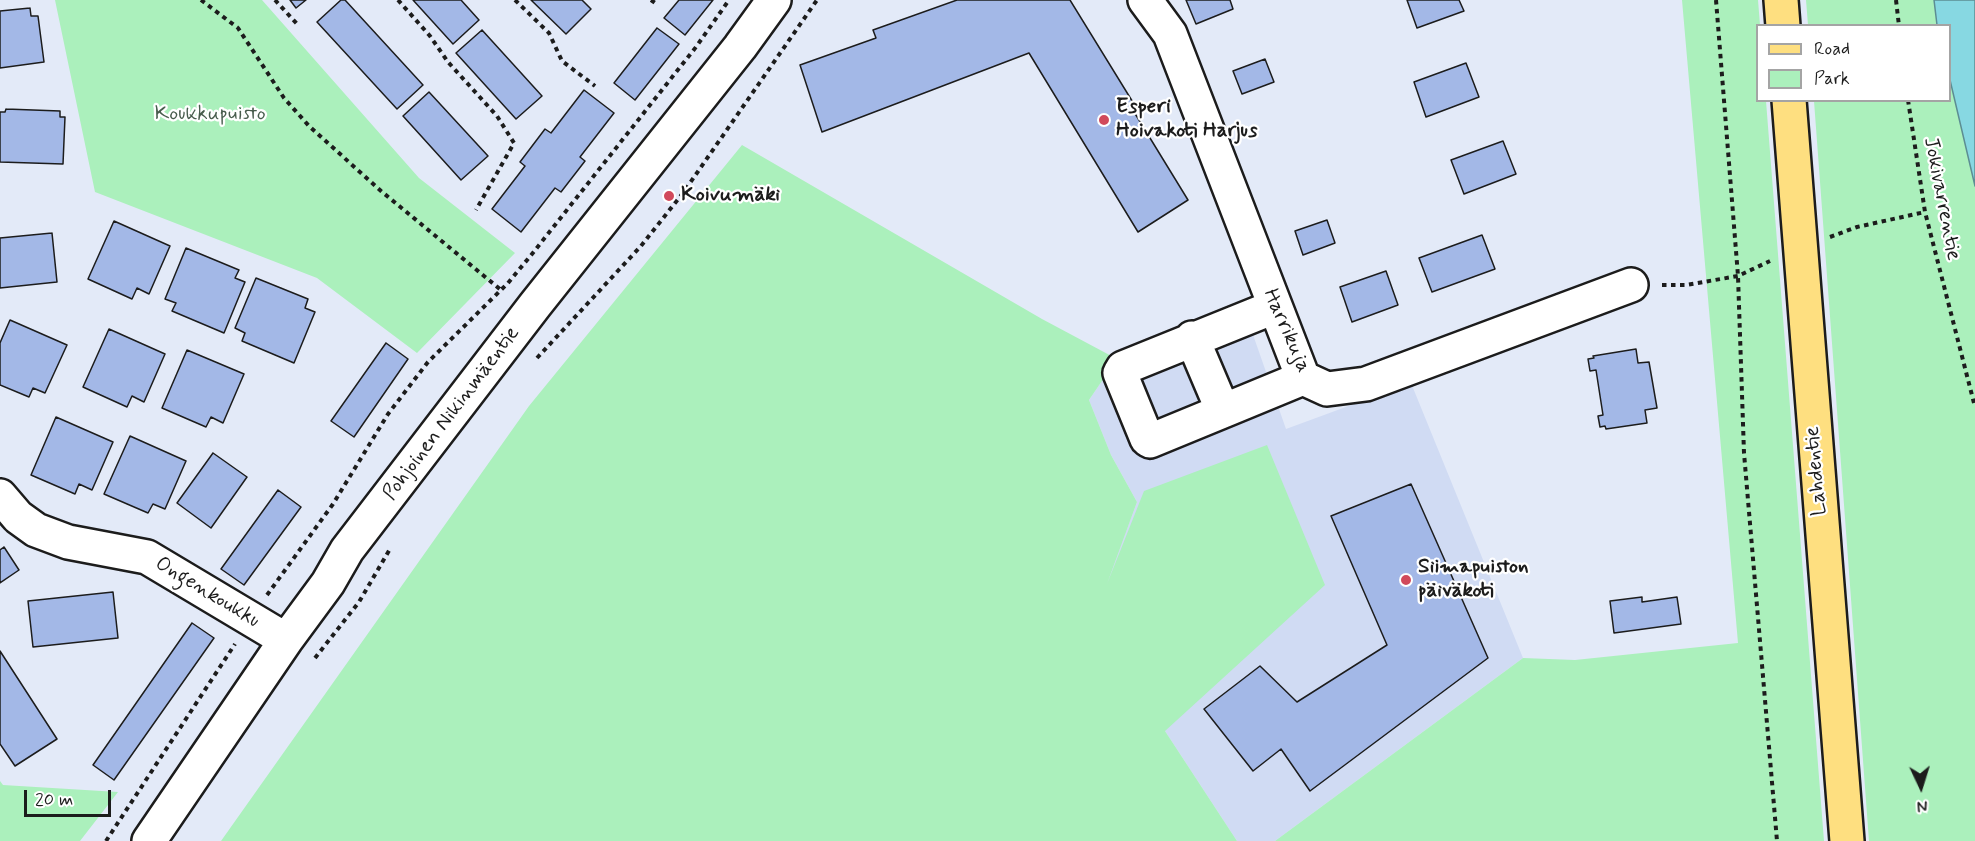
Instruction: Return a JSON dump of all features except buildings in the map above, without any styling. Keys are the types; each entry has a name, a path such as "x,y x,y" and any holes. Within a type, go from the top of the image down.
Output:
{"main road":[{"path":"1781,0 1783,24"},
{"name":"Lahdentie","path":"1789,102 1847,841"}],"street":[{"name":"Pohjoinen Nikinmäentie","path":"149,841 286,640 328,583 347,550 535,305 740,47 774,0"},
{"name":"Harrikuja","path":"1145,0 1170,34 1274,307 1304,378 1327,389 1366,384 1631,285"},
{"path":"1274,307 1192,338 1123,368 1120,373 1147,440 1150,441 1304,378"},
{"path":"1192,338 1223,411"},
{"name":"Ongenkoukku","path":"0,496 18,518 36,530 68,542 147,557 286,640"}],"path":[{"path":"201,0 238,28 284,98 309,126 381,191 501,290"},
{"path":"275,0 298,25"},
{"path":"398,0 430,36 448,62 497,116 514,143 476,210"},
{"path":"515,0 549,33 562,61 596,86"},
{"path":"651,0 658,5"},
{"path":"534,361 641,246 683,194 817,0"},
{"path":"1716,0 1738,276 1744,453 1777,841"},
{"path":"1896,0 1899,24"},
{"name":"Jokivarrentie","path":"1908,102 1925,212 1975,407"},
{"path":"1631,285 1686,285 1738,276"},
{"path":"309,666 359,602 393,543"}],"shaded area":[{"path":"1244,309 1286,429 1411,383 1523,658 1275,841 1237,841 1093,621 1137,502 1111,455 1089,400 1117,359"}],"green space":[{"name":"Koukkupuisto","path":"55,0 262,0 419,178 515,253 417,353 317,278 95,192"},
{"path":"1682,0 1758,0 1760,24 1756,24 1756,102 1766,102 1824,841 1275,841 1523,658 1575,660 1738,643"},
{"path":"1806,0 1934,0 1937,24 1808,24"},
{"path":"1951,83 1975,183 1975,841 1869,841 1814,102 1951,102"},
{"path":"742,145 1042,319 1117,359 1089,400 1111,455 1137,502 1107,584 1144,491 1267,445 1325,585 1165,731 1237,841 221,841 529,406"},
{"path":"0,781 3,785 118,792 80,841 0,841"}],"water":[{"path":"1934,0 1975,0 1975,186 1951,84 1951,24 1937,24"}],"place":[{"name":"Esperi Hoivakoti Harjus","path":"1104,120"},
{"name":"Koivumäki","path":"669,196"},
{"name":"Siimapuiston päiväkoti","path":"1406,580"}]}
